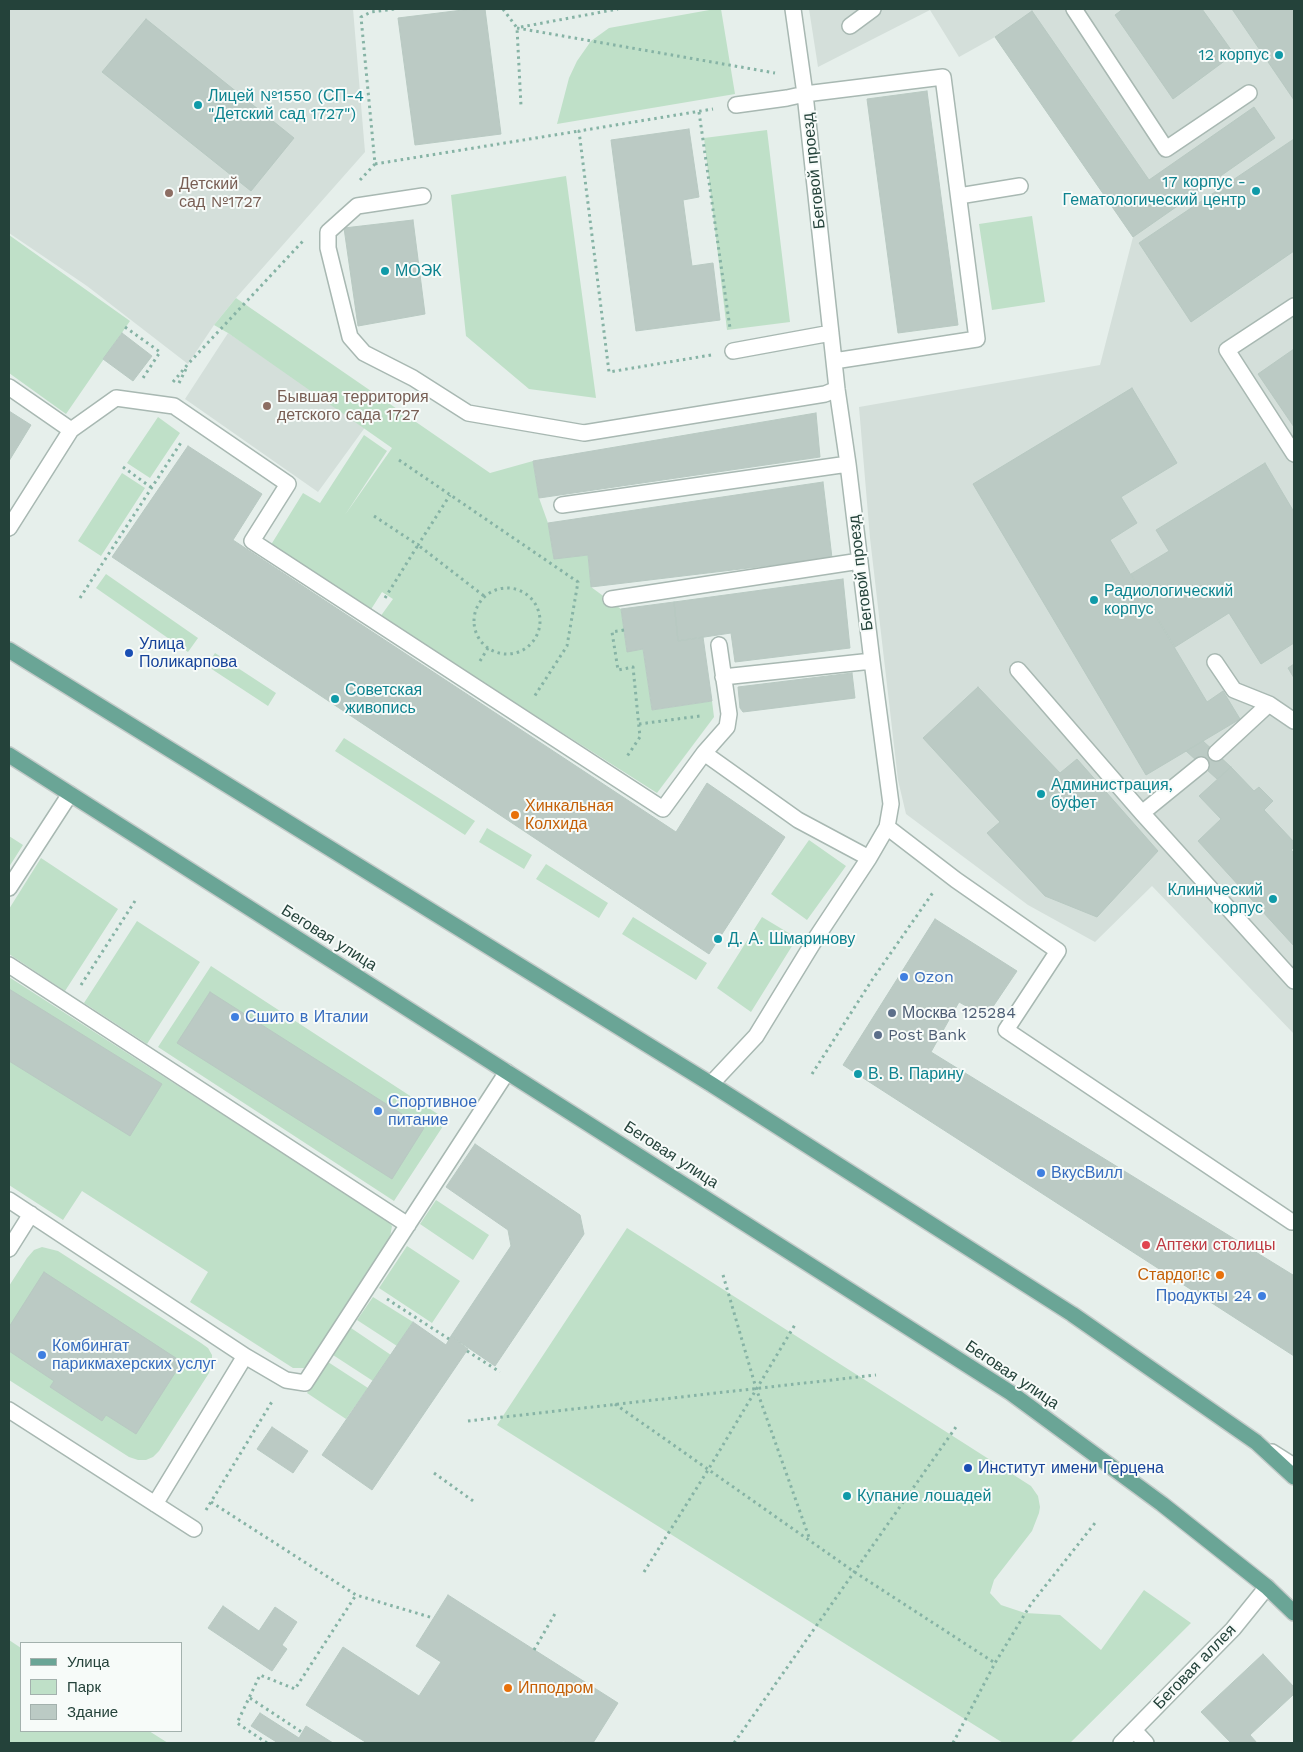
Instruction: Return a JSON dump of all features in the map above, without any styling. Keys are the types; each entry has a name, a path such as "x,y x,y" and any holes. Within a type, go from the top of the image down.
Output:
{"main road":[{"path":"9,650 711,1084 1072,1314 1256,1442 1294,1477"},
{"name":"Беговая улица","path":"9,755 1011,1393 1162,1504 1267,1587 1294,1613"}],"street":[{"name":"Беговой проезд","path":"711,1084 756,1036 816,938 869,858 886,826 891,804 837,389 805,94 793,9"},
{"path":"850,26 873,9"},
{"path":"1074,9 1166,149 1249,93"},
{"path":"736,105 943,76 977,339 834,361"},
{"path":"959,196 1020,186"},
{"path":"423,196 357,206 328,232 328,248 350,337 364,353 414,378 468,413 584,432 825,394 837,389"},
{"path":"1294,306 1227,350 1294,454"},
{"path":"733,351 831,333"},
{"path":"9,387 71,430"},
{"path":"9,528 71,430 116,398 174,406 288,484 252,541 663,809 704,754 727,727 729,714 719,645"},
{"path":"562,505 848,464"},
{"path":"611,599 860,561"},
{"path":"723,677 872,661"},
{"path":"1215,662 1234,690 1268,704 1294,721"},
{"path":"1018,670 1142,813 1294,981"},
{"path":"1216,753 1268,704"},
{"path":"704,754 798,820 869,858"},
{"path":"1142,813 1201,765"},
{"path":"9,888 70,794"},
{"path":"886,826 956,880 1058,950 1006,1030 1292,1222"},
{"path":"9,965 408,1225"},
{"path":"9,1200 246,1356 286,1380 305,1383 507,1072"},
{"path":"9,1249 31,1214"},
{"path":"154,1504 246,1356"},
{"path":"9,1410 194,1529"},
{"path":"1256,1442 1294,1466"},
{"name":"Беговая аллея","path":"1121,1743 1233,1629 1267,1587"},
{"path":"1134,1730 1146,1743"}],"path":[{"path":"375,164 361,17 371,12 395,9"},
{"path":"503,9 517,28 521,106"},
{"path":"517,28 618,9"},
{"path":"517,28 775,74"},
{"path":"355,186 375,164 736,105"},
{"path":"578,130 609,372 733,351 699,112"},
{"path":"188,364 308,236"},
{"path":"125,327 160,352 144,374 142,384"},
{"path":"80,598 184,439"},
{"path":"399,460 578,582 567,646 546,676 522,717"},
{"path":"123,466 152,488"},
{"path":"372,619 450,495"},
{"path":"374,516 418,545 484,596"},
{"path":"504,587 516,588 526,593 534,601 539,612 538,634 523,651 502,654 491,651 482,645 476,636 473,626 477,605 484,596 493,590 504,587"},
{"path":"614,776 640,737 633,667 618,670 612,632 624,630"},
{"path":"639,724 700,716 727,727"},
{"path":"68,1004 136,901"},
{"path":"723,1275 756,1388 810,1540"},
{"path":"368,1286 449,1339"},
{"path":"644,1572 796,1323"},
{"path":"467,1351 500,1372"},
{"path":"468,1421 876,1375"},
{"path":"194,1529 286,1380"},
{"path":"615,1404 854,1571 995,1663"},
{"path":"734,1743 956,1426"},
{"path":"434,1473 476,1503"},
{"path":"211,1502 356,1595 433,1618"},
{"path":"953,1743 995,1663 1032,1604 1095,1523"},
{"path":"267,1743 236,1723 260,1675 296,1689 356,1595"},
{"path":"534,1650 556,1612"},
{"path":"250,1698 303,1733"}],"shaded area":[{"name":"Детский сад №1727","path":"9,9 353,9 365,152 236,298 214,325 188,364 87,286 9,233"},
{"path":"809,9 1294,9 1294,1034 1152,886 1095,942 1028,905 906,814 898,780 870,538 859,407 1100,365 1133,237 995,37 959,57 930,10 818,67"},
{"name":"Бывшая территория детского сада 1727","path":"228,333 366,426 318,492 185,399"}],"green space":[{"path":"721,9 735,94 557,124 569,78 577,61 591,41 609,28"},
{"path":"767,130 790,322 727,330 704,138"},
{"path":"566,176 596,398 529,389 466,336 451,195"},
{"path":"1032,216 1045,302 992,310 979,224"},
{"path":"9,235 130,321 66,414 9,373"},
{"path":"236,298 490,473 533,461 539,498 548,523 554,558 588,555 591,587 621,609 627,651 643,649 652,710 712,701 714,717 657,793 380,617 393,599 382,592 370,611 269,548 303,493 320,503 364,435 387,451 345,515 392,448 214,325"},
{"path":"158,417 180,433 150,478 127,463"},
{"path":"122,473 145,488 101,556 78,541"},
{"path":"106,574 198,638 188,652 96,588"},
{"path":"215,653 276,693 268,706 207,666"},
{"path":"344,738 475,821 465,835 335,751"},
{"path":"487,828 532,855 524,869 479,842"},
{"path":"9,836 23,845 9,867"},
{"path":"809,840 846,866 807,920 771,894"},
{"path":"41,858 118,909 65,991 9,954 9,909"},
{"path":"546,864 608,903 599,918 536,879"},
{"path":"633,917 707,963 696,980 622,934"},
{"path":"762,917 797,938 751,1012 717,988"},
{"path":"137,921 200,962 147,1044 84,1003"},
{"path":"211,966 447,1120 394,1201 158,1047"},
{"path":"9,977 388,1221 392,1226 390,1237 308,1365 304,1368 293,1368 190,1302 208,1272 82,1191 63,1220 9,1185"},
{"path":"436,1200 489,1235 473,1260 420,1224"},
{"path":"627,1228 1031,1486 1038,1496 1039,1513 1032,1531 994,1580 990,1593 1001,1605 1025,1613 1060,1615 1101,1650 1144,1590 1191,1623 1070,1743 1003,1743 497,1425"},
{"path":"407,1246 460,1281 432,1323 379,1288"},
{"path":"42,1247 58,1251 201,1343 208,1348 212,1355 209,1373 159,1451 153,1457 146,1460 138,1460 129,1457 9,1380 9,1286 27,1258 34,1250"},
{"path":"373,1297 413,1322 397,1346 357,1320"},
{"path":"351,1328 391,1355 373,1381 333,1355"},
{"path":"328,1362 368,1388 346,1419 307,1393"},
{"path":"9,1640 20,1647 20,1732 151,1732 168,1743 9,1743"}],"building":[{"path":"485,9 501,134 415,145 398,18"},
{"path":"1123,9 1202,9 1234,54 1173,99 1115,15"},
{"name":"12 корпус","path":"1232,9 1294,9 1294,100"},
{"path":"1032,11 1149,180 1254,107 1275,138 1133,237 995,37"},
{"name":"Лицей №1550 (СП-4 \"Детский сад 1727\")","path":"146,19 294,138 251,191 102,72"},
{"path":"927,91 958,325 898,333 867,99"},
{"path":"689,129 699,197 683,200 692,266 713,263 720,320 636,331 611,140"},
{"name":"17 корпус - Гематологический центр","path":"1294,139 1294,251 1191,322 1139,243"},
{"name":"МОЭК","path":"413,220 425,314 358,326 344,228"},
{"path":"122,333 152,356 133,381 103,359"},
{"path":"1294,349 1294,427 1258,374"},
{"name":"Радиологический корпус","path":"1132,388 1177,463 1121,497 1137,523 1110,540 1207,702 1223,691 1240,719 1146,775 973,484"},
{"path":"9,411 31,425 9,461"},
{"path":"816,413 820,457 539,498 533,461"},
{"path":"188,446 262,494 233,540 676,832 707,783 785,837 709,954 112,557"},
{"name":"Радиологический корпус","path":"1265,463 1294,512 1294,643 1261,664 1229,613 1175,647 1131,574 1169,551 1156,530"},
{"path":"823,482 832,558 591,587 588,555 554,559 548,523"},
{"path":"843,579 850,648 735,662 731,633 678,641 674,602"},
{"path":"674,602 678,641 703,637 712,701 652,710 643,649 627,652 621,609"},
{"path":"1294,664 1294,678 1288,668"},
{"path":"852,673 855,698 743,712 740,708 738,687"},
{"name":"Администрация, буфет","path":"978,687 1060,773 1077,759 1158,851 1097,917 1045,896 987,833 1000,822 923,738"},
{"path":"1203,741 1231,767 1217,779 1186,751"},
{"name":"Клинический корпус","path":"1231,767 1254,791 1259,787 1273,801 1264,810 1294,842 1294,847 1291,850 1294,853 1294,946 1198,841 1221,819 1199,796"},
{"path":"935,919 1017,971 986,1017 959,1002 931,1052 1294,1274 1294,1356 843,1065"},
{"path":"9,989 162,1084 130,1136 9,1061"},
{"path":"210,992 424,1128 392,1179 177,1043"},
{"path":"475,1144 580,1215 584,1234 495,1366 451,1336 511,1246 508,1230 446,1187"},
{"path":"44,1272 182,1362 136,1434 106,1415 102,1421 50,1387 54,1381 9,1351 9,1327"},
{"path":"413,1322 446,1345 451,1336 468,1349 372,1490 322,1455"},
{"path":"272,1427 308,1451 293,1473 257,1449"},
{"path":"448,1595 618,1703 593,1743 567,1743 563,1741 562,1743 367,1743 306,1705 343,1647 419,1696 441,1662 416,1646"},
{"path":"223,1606 259,1631 275,1607 297,1622 282,1645 287,1649 272,1671 208,1628"},
{"path":"1263,1654 1294,1687 1294,1694 1250,1735 1257,1743 1231,1743 1201,1712"},
{"path":"260,1713 299,1738 306,1726 333,1743 278,1743 251,1726"}],"place":[{"name":"12 корпус","path":"1279,55"},
{"name":"Лицей №1550 (СП-4 \"Детский сад 1727\")","path":"198,105"},
{"name":"17 корпус - Гематологический центр","path":"1256,191"},
{"name":"Детский сад №1727","path":"169,193"},
{"name":"МОЭК","path":"385,271"},
{"name":"Бывшая территория детского сада 1727","path":"267,406"},
{"name":"Радиологический корпус","path":"1094,600"},
{"name":"Улица Поликарпова","path":"129,653"},
{"name":"Советская живопись","path":"335,699"},
{"name":"Администрация, буфет","path":"1041,794"},
{"name":"Хинкальная Колхида","path":"515,815"},
{"name":"Клинический корпус","path":"1273,899"},
{"name":"Д. А. Шмаринову","path":"718,939"},
{"name":"Ozon","path":"904,977"},
{"name":"Москва 125284","path":"892,1013"},
{"name":"Сшито в Италии","path":"235,1017"},
{"name":"Post Bank","path":"878,1035"},
{"name":"В. В. Парину","path":"858,1074"},
{"name":"Спортивное питание","path":"378,1111"},
{"name":"ВкусВилл","path":"1041,1173"},
{"name":"Аптеки столицы","path":"1146,1245"},
{"name":"Стардог!с","path":"1220,1275"},
{"name":"Продукты 24","path":"1262,1296"},
{"name":"Комбингат парикмахерских услуг","path":"42,1355"},
{"name":"Институт имени Герцена","path":"968,1468"},
{"name":"Купание лошадей","path":"847,1496"},
{"name":"Ипподром","path":"508,1688"}]}
